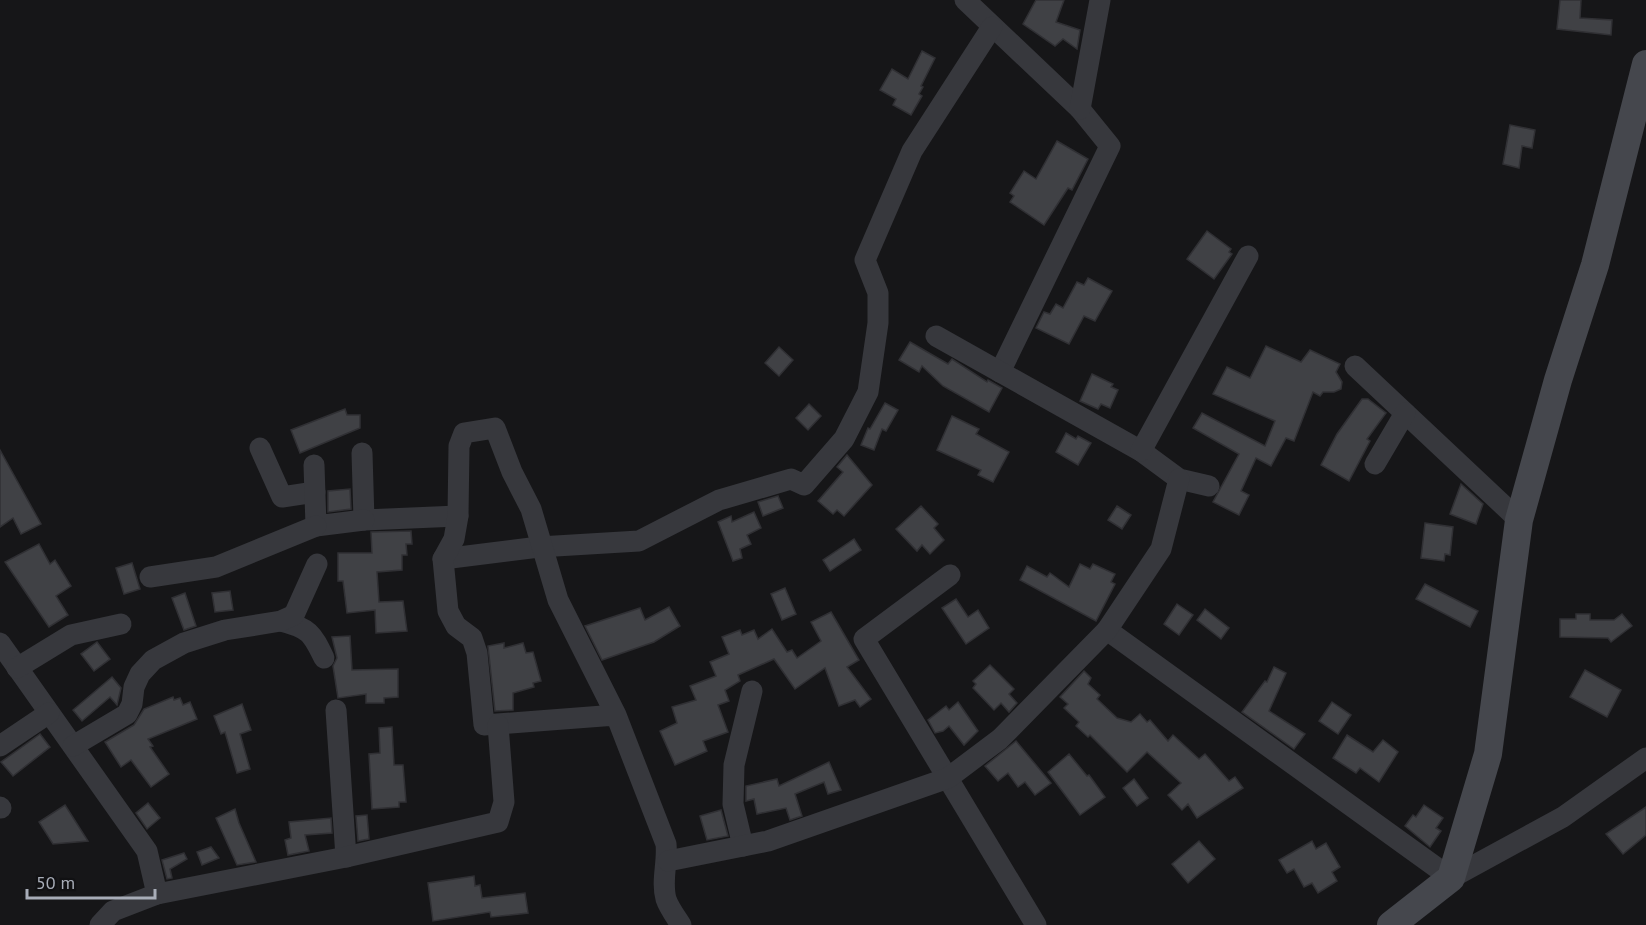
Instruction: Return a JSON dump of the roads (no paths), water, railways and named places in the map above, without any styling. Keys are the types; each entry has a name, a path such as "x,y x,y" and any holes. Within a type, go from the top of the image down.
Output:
{"street":[{"path":"965,0 1080,109 1110,146 1000,372"},
{"path":"1080,109 1100,0"},
{"path":"443,559 542,546 639,541 719,500 791,479 804,485 844,439 868,392 878,323 878,293 865,260 912,151 992,27"},
{"path":"1451,878 1488,754 1520,520 1558,380 1595,265 1646,64"},
{"path":"1141,451 1248,256"},
{"path":"936,336 1141,451 1179,479 1209,486"},
{"path":"1354,366 1520,520"},
{"path":"1375,464 1405,413"},
{"path":"616,715 484,725 477,653 472,638 456,626 448,611 443,559 454,539 458,516 459,446 464,433 495,428 512,472 531,509 558,600 616,715 666,844 668,861 664,876 666,898 681,925"},
{"path":"260,448 282,497 315,492"},
{"path":"362,453 364,520"},
{"path":"314,465 316,526"},
{"path":"668,861 768,841 948,778 1000,739 1107,630 1161,549 1179,479"},
{"path":"150,578 216,567 316,526 364,520 458,516"},
{"path":"73,746 127,714 140,674 153,660 184,643 225,630 281,621 294,615 317,564"},
{"path":"950,575 864,639 1036,925"},
{"path":"281,621 312,633 324,658"},
{"path":"17,668 71,635 121,624"},
{"path":"1107,630 1451,878"},
{"path":"0,642 147,852 157,894"},
{"path":"743,846 733,804 734,765 752,691"},
{"path":"336,710 346,857"},
{"path":"0,746 49,713"},
{"path":"100,925 113,911 157,894 346,857 498,822 504,802 498,724"},
{"path":"1391,925 1451,878 1563,817 1646,758"}]}
